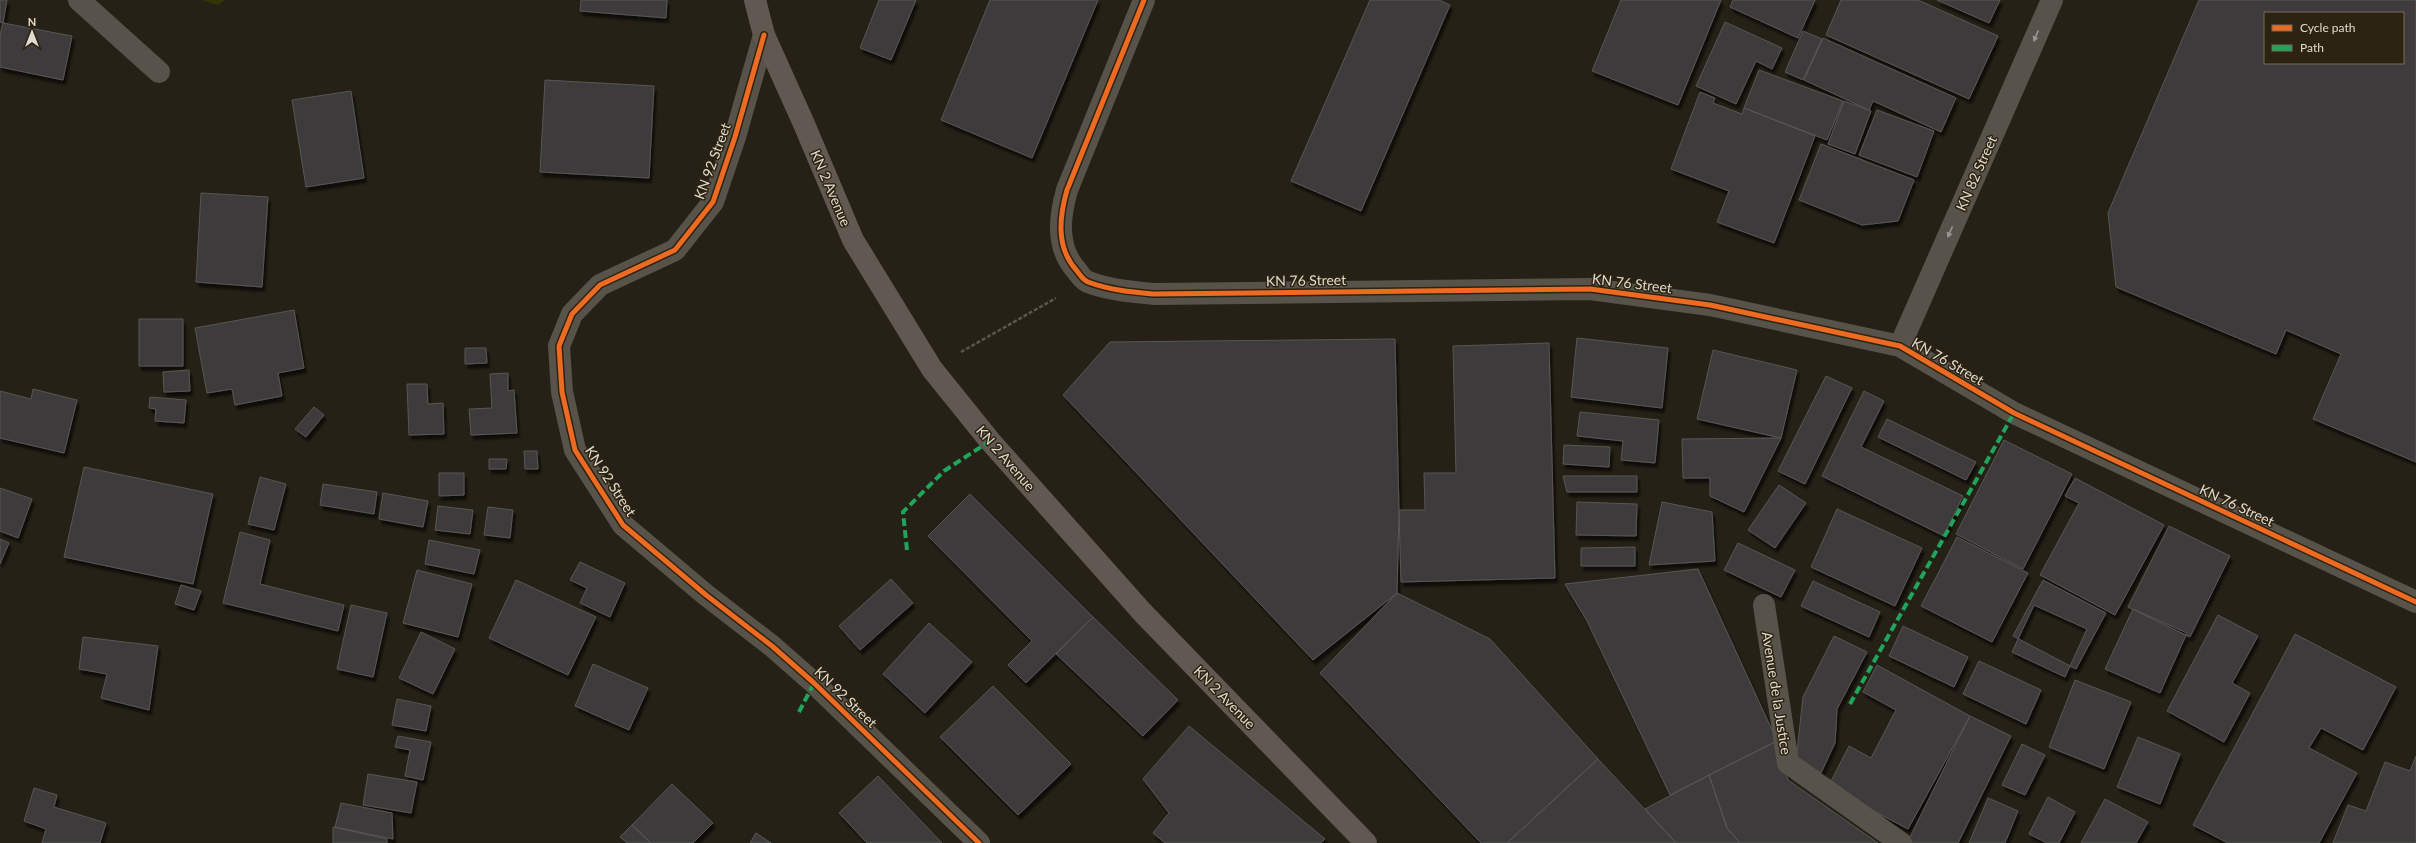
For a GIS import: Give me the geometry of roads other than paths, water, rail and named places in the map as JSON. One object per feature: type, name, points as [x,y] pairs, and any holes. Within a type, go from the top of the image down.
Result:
[{"type":"main road","name":"KN 2 Avenue","points":[[755,0],[764,35],[804,124],[853,240],[932,369],[990,441],[1143,613],[1366,843]]},
{"type":"street","points":[[79,0],[159,72]]},
{"type":"street","name":"KN 76 Street","points":[[1144,0],[1066,190],[1060,214],[1061,243],[1072,266],[1086,281],[1112,289],[1154,294],[1590,289],[1710,305],[1900,346],[2014,413],[2416,602]]},
{"type":"street","name":"KN 82 Street","points":[[1900,346],[2052,0]]},
{"type":"street","name":"KN 92 Street","points":[[764,35],[735,137],[713,202],[676,250],[600,285],[572,314],[559,346],[562,392],[575,450],[623,525],[706,595],[772,646],[979,843]]},
{"type":"street","name":"Avenue de la Justice","points":[[1764,605],[1788,763],[1901,843]]}]
